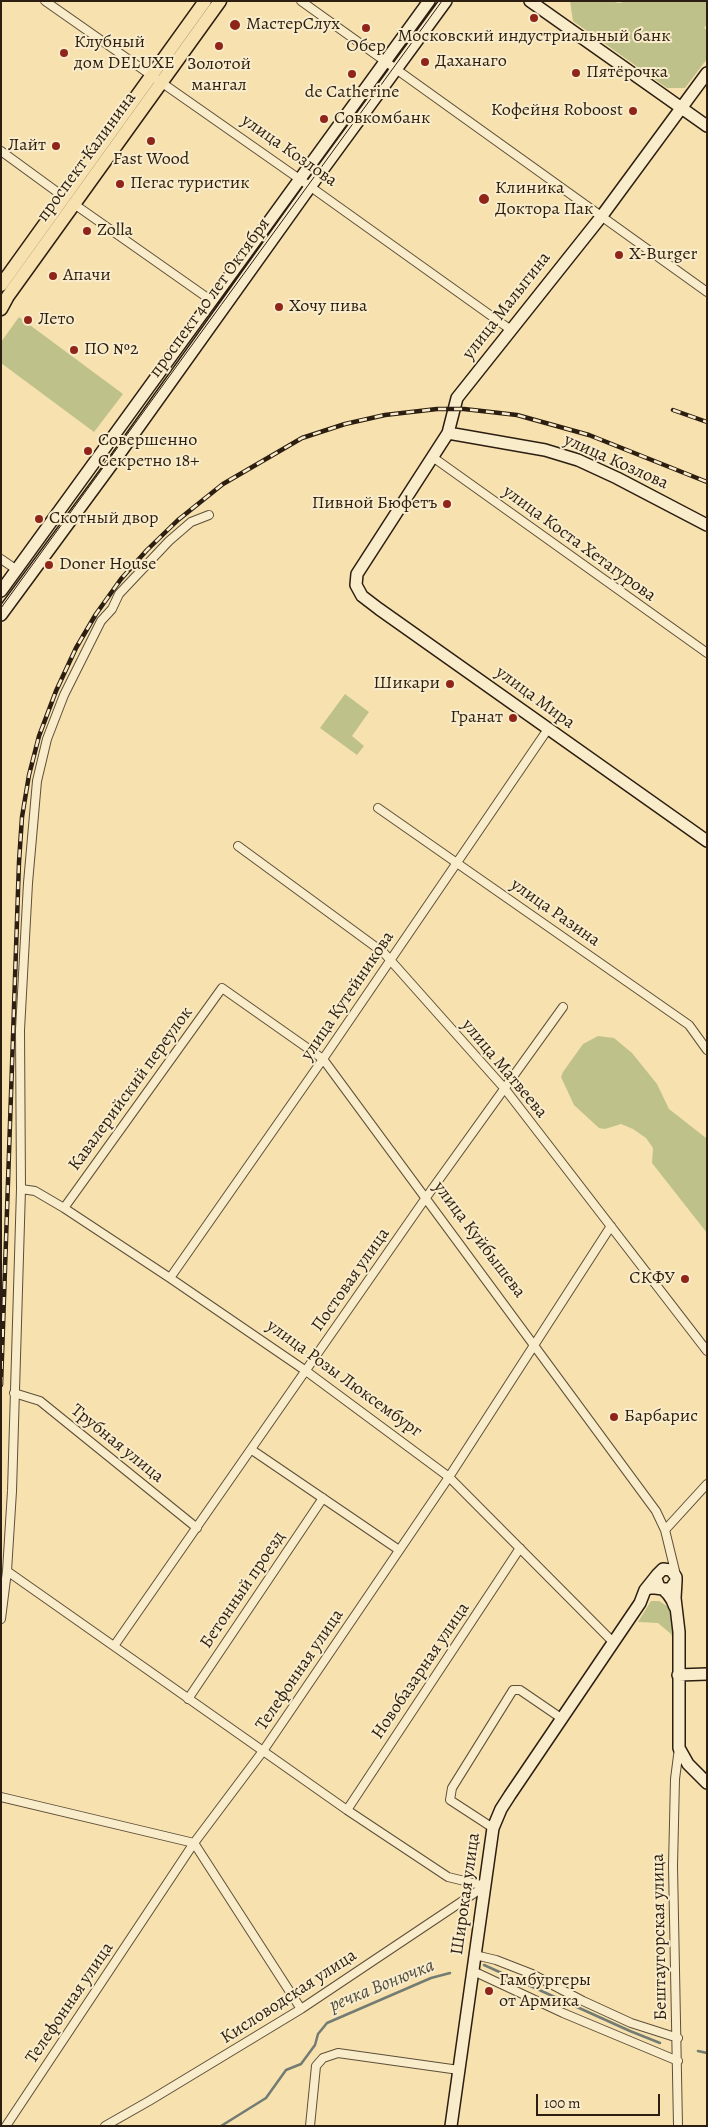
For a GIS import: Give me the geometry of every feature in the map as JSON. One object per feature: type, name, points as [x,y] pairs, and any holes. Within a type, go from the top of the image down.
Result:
[{"type":"main road","name":"проспект Калинина","points":[[156,80],[205,1]]},
{"type":"main road","name":"проспект Калинина","points":[[1,309],[69,201],[156,80],[220,1]]},
{"type":"main road","name":"проспект Калинина","points":[[1,285],[69,201]]},
{"type":"street","name":"улица Козлова","points":[[45,1],[511,330]]},
{"type":"street","points":[[302,1],[600,217],[707,292]]},
{"type":"street","name":"проспект 40 лет Октября","points":[[1,615],[115,460],[310,187],[392,66],[429,1]]},
{"type":"street","name":"проспект 40 лет Октября","points":[[1,591],[299,179],[446,1]]},
{"type":"street","points":[[530,1],[707,126]]},
{"type":"street","name":"улица Малыгина","points":[[357,574],[434,458],[448,433],[457,398],[600,217],[707,73]]},
{"type":"street","points":[[1,152],[212,301]]},
{"type":"street","name":"улица Козлова","points":[[448,433],[545,450],[578,460],[618,478],[707,525]]},
{"type":"street","name":"улица Коста Хетагурова","points":[[434,458],[707,654]]},
{"type":"street","points":[[1,1619],[7,1571],[21,1189],[20,1030],[33,814],[37,780],[47,739],[64,694],[82,655],[120,594],[169,540],[191,522],[209,515]]},
{"type":"street","points":[[1,559],[17,570]]},
{"type":"street","name":"улица Мира","points":[[357,574],[356,585],[362,596],[707,841]]},
{"type":"street","name":"улица Кутейникова","points":[[170,1278],[323,1059],[548,729]]},
{"type":"street","name":"улица Разина","points":[[378,808],[457,861],[689,1025],[707,1050]]},
{"type":"street","name":"улица Матвеева","points":[[238,846],[384,953],[505,1089],[707,1352]]},
{"type":"street","name":"улица Куйбышева","points":[[222,988],[323,1059],[646,1496],[665,1530],[676,1579],[676,1611],[679,1632],[678,1675]]},
{"type":"street","name":"Кавалерийский переулок","points":[[64,1208],[222,988]]},
{"type":"street","name":"Постовая улица","points":[[114,1646],[426,1199],[563,1007]]},
{"type":"street","name":"улица Розы Люксембург","points":[[21,1189],[35,1191],[64,1208],[170,1278],[306,1371],[450,1477],[613,1642]]},
{"type":"street","name":"Телефонная улица","points":[[6,2126],[194,1844],[263,1751],[450,1477],[611,1226]]},
{"type":"street","name":"Трубная улица","points":[[14,1393],[40,1401],[196,1528]]},
{"type":"street","points":[[252,1450],[399,1550]]},
{"type":"street","points":[[665,1530],[707,1484]]},
{"type":"street","name":"Бетонный проезд","points":[[188,1699],[323,1498]]},
{"type":"street","name":"улица Куйбышева","points":[[668,1547],[666,1558],[658,1573],[657,1583],[672,1600],[676,1611]]},
{"type":"street","name":"Новобазарная улица","points":[[347,1810],[520,1548]]},
{"type":"street","points":[[645,1590],[650,1588],[671,1588],[676,1579],[671,1570],[667,1569],[658,1573]]},
{"type":"street","points":[[7,1571],[347,1810],[448,1877],[485,1886]]},
{"type":"street","name":"Широкая улица","points":[[451,2126],[493,1828],[501,1809],[640,1603],[645,1590],[658,1573]]},
{"type":"street","points":[[707,1674],[678,1675],[679,1748],[688,1764],[707,1783]]},
{"type":"street","points":[[493,1828],[450,1800],[452,1788],[462,1771],[513,1690],[520,1690],[561,1718]]},
{"type":"street","name":"Бештаугорская улица","points":[[678,2126],[678,2038],[673,1866],[674,1779],[679,1748]]},
{"type":"street","points":[[1,1797],[194,1844],[302,2009]]},
{"type":"street","name":"Кисловодская улица","points":[[105,2126],[302,2009],[485,1886]]},
{"type":"street","points":[[475,1955],[496,1960],[532,1974],[583,2001],[631,2023],[678,2038]]},
{"type":"street","points":[[473,1971],[563,2013],[678,2061]]},
{"type":"street","points":[[310,2126],[316,2066],[323,2058],[338,2053],[459,2070]]},
{"type":"green space","points":[[570,1],[610,1],[619,3],[628,1],[707,1],[707,24],[704,28],[707,30],[707,59],[685,88],[667,88],[573,21]]},
{"type":"green space","points":[[19,317],[123,394],[94,432],[1,363],[1,342]]},
{"type":"green space","points":[[345,694],[369,712],[352,736],[364,746],[357,755],[320,728]]},
{"type":"green space","points":[[598,1036],[614,1038],[632,1053],[657,1084],[669,1109],[706,1138],[707,1233],[652,1163],[653,1148],[646,1138],[633,1129],[621,1124],[605,1129],[599,1128],[574,1105],[561,1077],[583,1044]]},
{"type":"green space","points":[[651,1601],[659,1601],[670,1608],[677,1638],[673,1639],[671,1634],[658,1623],[638,1622]]},
{"type":"waterway","name":"речка Вонючка","points":[[484,1965],[660,2043]]},
{"type":"waterway","name":"речка Вонючка","points":[[221,2126],[266,2098],[286,2070],[301,2064],[315,2045],[318,2034],[327,2023],[431,1978],[450,1973]]},
{"type":"waterway","name":"речка Вонючка","points":[[698,2051],[707,2053]]},
{"type":"tram line","points":[[1,608],[442,1]]},
{"type":"railway","points":[[1,1385],[22,817],[29,775],[39,736],[56,691],[76,648],[96,614],[121,579],[178,520],[223,484],[302,438],[345,424],[385,415],[437,409],[464,409],[517,415],[589,435],[707,482]]},
{"type":"railway","points":[[673,410],[707,422]]},
{"type":"place","name":"Московский индустриальный банк","points":[[534,18]]},
{"type":"place","name":"МастерСлух","points":[[235,25]]},
{"type":"place","name":"Обер","points":[[366,28]]},
{"type":"place","name":"Золотой мангал","points":[[219,46]]},
{"type":"place","name":"Клубный дом DELUXE","points":[[64,53]]},
{"type":"place","name":"Даханаго","points":[[425,62]]},
{"type":"place","name":"Пятёрочка","points":[[576,73]]},
{"type":"place","name":"de Catherine","points":[[352,74]]},
{"type":"place","name":"Кофейня Roboost","points":[[633,111]]},
{"type":"place","name":"Совкомбанк","points":[[324,119]]},
{"type":"place","name":"Fast Wood","points":[[151,141]]},
{"type":"place","name":"Лайт","points":[[56,146]]},
{"type":"place","name":"Пегас туристик","points":[[120,184]]},
{"type":"place","name":"Клиника Доктора Пак","points":[[484,199]]},
{"type":"place","name":"Zolla","points":[[87,231]]},
{"type":"place","name":"X-Burger","points":[[619,255]]},
{"type":"place","name":"Апачи","points":[[53,276]]},
{"type":"place","name":"Хочу пива","points":[[279,307]]},
{"type":"place","name":"Лето","points":[[28,320]]},
{"type":"place","name":"ПО №2","points":[[74,350]]},
{"type":"place","name":"Совершенно Секретно 18+","points":[[88,451]]},
{"type":"place","name":"Пивной Бюфетъ","points":[[447,504]]},
{"type":"place","name":"Скотный двор","points":[[39,519]]},
{"type":"place","name":"Doner House","points":[[49,565]]},
{"type":"place","name":"Шикари","points":[[450,684]]},
{"type":"place","name":"Гранат","points":[[513,718]]},
{"type":"place","name":"СКФУ","points":[[685,1279]]},
{"type":"place","name":"Барбарис","points":[[614,1417]]},
{"type":"place","name":"Гамбургеры от Армика","points":[[489,1991]]}]
